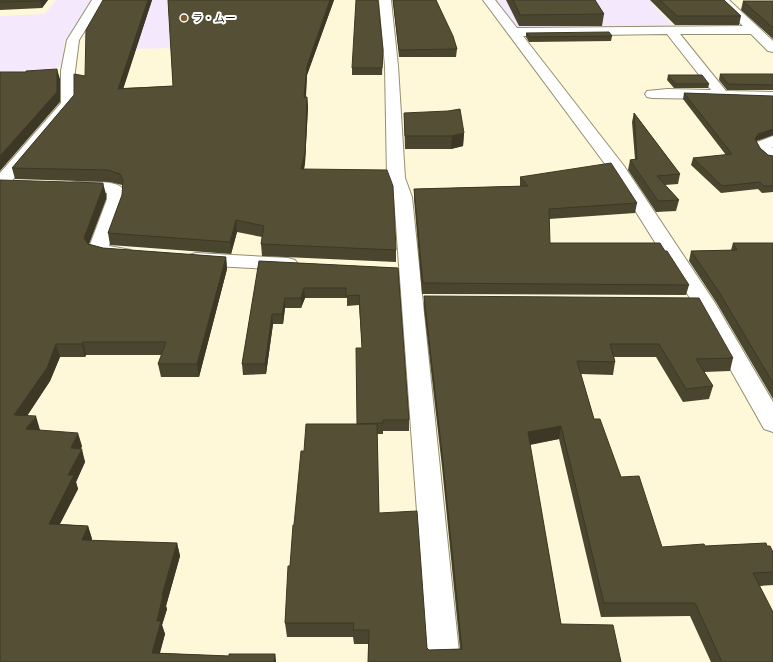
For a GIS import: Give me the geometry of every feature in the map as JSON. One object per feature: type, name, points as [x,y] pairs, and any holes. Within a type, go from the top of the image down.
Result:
[{"type":"street","points":[[0,184],[68,104],[61,72],[73,40],[98,0]]},
{"type":"street","points":[[385,0],[386,18],[391,48],[396,178],[403,197],[401,270],[419,301],[444,662]]},
{"type":"street","points":[[489,0],[618,170],[704,302],[773,423]]},
{"type":"street","points":[[724,2],[742,4]]},
{"type":"street","points":[[724,2],[773,48]]},
{"type":"street","points":[[514,32],[754,30]]},
{"type":"street","points":[[671,31],[722,95]]},
{"type":"street","points":[[652,94],[670,93],[773,96]]},
{"type":"street","points":[[773,141],[763,145],[764,149],[773,157]]},
{"type":"street","points":[[0,184],[24,186]]},
{"type":"street","points":[[55,186],[110,188],[115,190],[116,199],[98,250],[142,255]]},
{"type":"street","points":[[180,258],[307,265]]},
{"type":"street","points":[[680,302],[704,302]]},
{"type":"shaded area","points":[[56,0],[92,0],[64,43],[62,65],[53,69],[0,74],[0,16],[45,14]]},
{"type":"shaded area","name":"ラ・ムー","points":[[106,0],[275,0],[269,46],[130,49],[137,37],[83,38]]},
{"type":"shaded area","points":[[495,0],[666,0],[669,3],[652,4],[677,29],[517,29]]},
{"type":"building","points":[[0,0],[41,0],[0,2]]},
{"type":"building","points":[[103,0],[148,0],[118,89],[173,86],[168,0],[330,0],[307,66],[304,97],[307,97],[305,153],[301,169],[387,170],[393,186],[396,250],[261,244],[264,226],[236,220],[230,242],[108,233],[122,195],[123,180],[120,174],[108,170],[12,168],[74,95],[74,74],[85,76],[86,30]]},
{"type":"building","points":[[356,0],[378,0],[383,50],[382,68],[352,68]]},
{"type":"building","points":[[393,0],[436,0],[453,36],[457,49],[399,50]]},
{"type":"building","points":[[513,0],[595,0],[604,14],[520,15]]},
{"type":"building","points":[[660,0],[724,0],[741,16],[677,16]]},
{"type":"building","points":[[743,1],[773,1],[773,28]]},
{"type":"building","points":[[609,32],[612,36],[530,37],[526,33]]},
{"type":"building","points":[[57,69],[57,92],[0,156],[0,72],[26,72]]},
{"type":"building","points":[[720,74],[773,74],[773,85],[728,84]]},
{"type":"building","points":[[668,75],[702,75],[709,84],[675,84]]},
{"type":"building","points":[[684,93],[773,96],[773,129],[758,134],[755,139],[760,148],[768,155],[773,156],[773,186],[764,186],[760,182],[722,186],[693,158],[732,154]]},
{"type":"building","points":[[460,109],[464,133],[452,136],[405,136],[404,113]]},
{"type":"building","points":[[634,113],[680,174],[657,176],[679,200],[658,201],[630,160],[637,159]]},
{"type":"building","points":[[611,163],[637,203],[549,209],[550,243],[660,243],[665,251],[667,251],[689,285],[423,283],[414,189],[528,186],[520,177]]},
{"type":"building","points":[[0,180],[103,183],[103,187],[84,238],[88,244],[103,248],[226,257],[197,364],[158,364],[166,342],[83,342],[82,344],[56,344],[47,368],[14,415],[36,416],[26,429],[78,433],[71,448],[82,449],[68,475],[74,475],[49,524],[88,526],[82,540],[177,543],[162,595],[157,621],[161,621],[152,653],[229,656],[229,654],[275,654],[274,662],[0,662]]},
{"type":"building","points":[[733,243],[773,243],[773,383],[719,292],[691,251],[737,250]]},
{"type":"building","points":[[259,261],[398,268],[409,420],[383,420],[383,423],[357,424],[356,348],[362,348],[359,295],[346,296],[346,288],[304,288],[301,298],[285,298],[282,314],[272,314],[265,364],[242,364]]},
{"type":"building","points":[[424,296],[699,298],[733,358],[696,359],[713,386],[686,389],[659,344],[610,344],[615,362],[577,361],[594,419],[600,419],[621,477],[639,476],[662,547],[704,544],[705,546],[766,543],[767,546],[770,546],[773,552],[773,572],[753,573],[773,612],[773,662],[722,662],[695,603],[604,603],[561,426],[528,432],[561,624],[613,625],[621,662],[368,662],[369,630],[353,630],[354,623],[285,623],[288,566],[290,566],[301,451],[304,451],[306,424],[377,424],[379,513],[417,511],[427,648],[429,650],[462,649]]},
{"type":"place","name":"ラ・ムー","points":[[184,18]]}]
